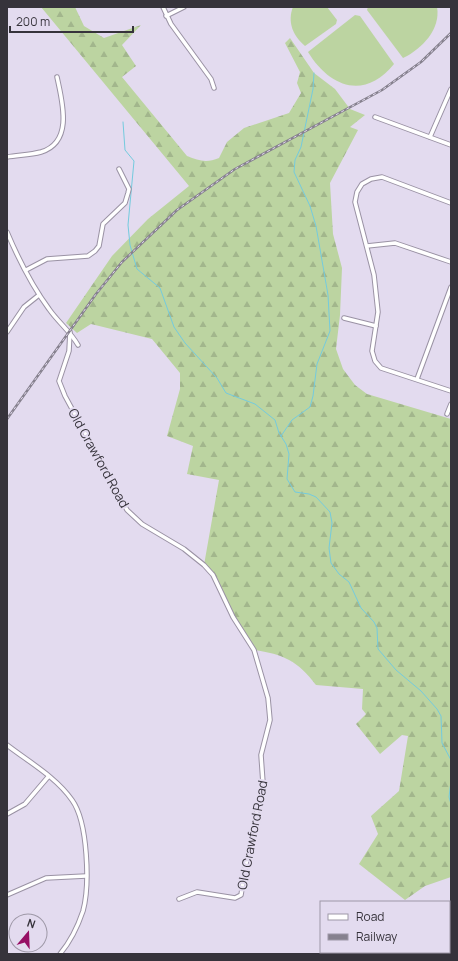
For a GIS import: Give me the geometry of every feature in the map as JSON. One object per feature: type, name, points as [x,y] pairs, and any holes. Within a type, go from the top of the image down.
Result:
[{"type":"street","points":[[163,7],[166,16],[212,79],[214,88]]},
{"type":"street","points":[[166,16],[184,7]]},
{"type":"street","points":[[7,157],[41,152],[51,147],[57,139],[62,130],[64,119],[57,78]]},
{"type":"street","points":[[430,137],[451,88]]},
{"type":"street","points":[[375,117],[451,145]]},
{"type":"street","points":[[26,270],[47,259],[88,256],[99,246],[102,228],[125,203],[128,193],[129,189],[119,169]]},
{"type":"street","points":[[451,203],[382,177],[370,179],[362,184],[357,192],[355,202],[367,246],[376,292],[378,312],[372,352],[375,361],[381,368],[451,391]]},
{"type":"street","points":[[7,232],[39,295],[49,310],[70,332],[78,345]]},
{"type":"street","points":[[367,246],[395,243],[451,262]]},
{"type":"street","points":[[417,380],[451,287]]},
{"type":"street","points":[[7,332],[24,307],[39,295]]},
{"type":"street","points":[[344,318],[376,326]]},
{"type":"street","name":"Old Crawford Road","points":[[70,332],[69,351],[59,380],[65,396],[127,510],[142,524],[195,557],[213,574],[233,617],[254,650],[268,698],[269,728],[261,754],[263,783],[247,858],[241,895],[235,898],[197,892],[179,899]]},
{"type":"street","points":[[447,414],[451,404]]},
{"type":"street","points":[[7,745],[48,776],[73,801],[84,829],[86,876],[85,899],[80,918],[73,935],[60,954]]},
{"type":"street","points":[[7,814],[25,804],[48,776]]},
{"type":"street","points":[[7,895],[46,878],[86,876]]},
{"type":"green space","points":[[41,7],[75,7],[84,26],[104,38],[141,25],[122,45],[136,66],[122,77],[187,156],[195,159],[203,161],[215,160],[219,158],[227,142],[244,128],[289,113],[301,93],[297,83],[300,72],[285,43],[290,38],[314,73],[335,89],[350,109],[365,115],[350,127],[358,130],[330,183],[333,234],[342,268],[340,315],[336,349],[343,369],[355,385],[367,394],[451,419],[451,877],[425,886],[405,900],[359,864],[378,834],[371,816],[399,791],[408,736],[402,735],[380,754],[356,724],[366,714],[362,709],[363,689],[316,685],[303,670],[289,660],[273,654],[254,650],[233,617],[213,575],[204,565],[219,480],[187,474],[193,446],[167,436],[180,389],[180,373],[152,339],[91,324],[77,333],[66,323],[112,256],[148,219],[189,186]]},
{"type":"green space","points":[[293,7],[327,7],[337,20],[336,24],[305,46],[297,38],[292,28],[291,13]]},
{"type":"green space","points":[[368,7],[437,7],[436,23],[429,37],[423,44],[403,58],[367,10]]},
{"type":"green space","points":[[355,15],[360,16],[394,64],[383,75],[360,86],[348,85],[337,81],[317,64],[308,52]]},
{"type":"waterway","points":[[281,436],[292,420],[310,407],[317,364],[330,331],[328,295],[316,226],[310,206],[294,172],[295,160],[301,147],[313,89],[314,73]]},
{"type":"waterway","points":[[123,122],[125,150],[134,161],[128,225],[130,245],[137,269],[160,288],[174,327],[185,343],[217,378],[226,393],[255,404],[275,420],[279,433],[286,444],[289,454],[287,479],[295,492],[309,494],[316,497],[330,512],[332,523],[329,548],[331,563],[339,574],[349,582],[361,608],[374,622],[377,628],[378,649],[396,670],[421,691],[437,709],[441,716],[442,743],[451,760]]},
{"type":"waterway","points":[[451,781],[449,797],[451,804]]},
{"type":"railway","points":[[7,419],[96,294],[122,262],[177,210],[235,169],[382,90],[421,62],[451,33]]}]
